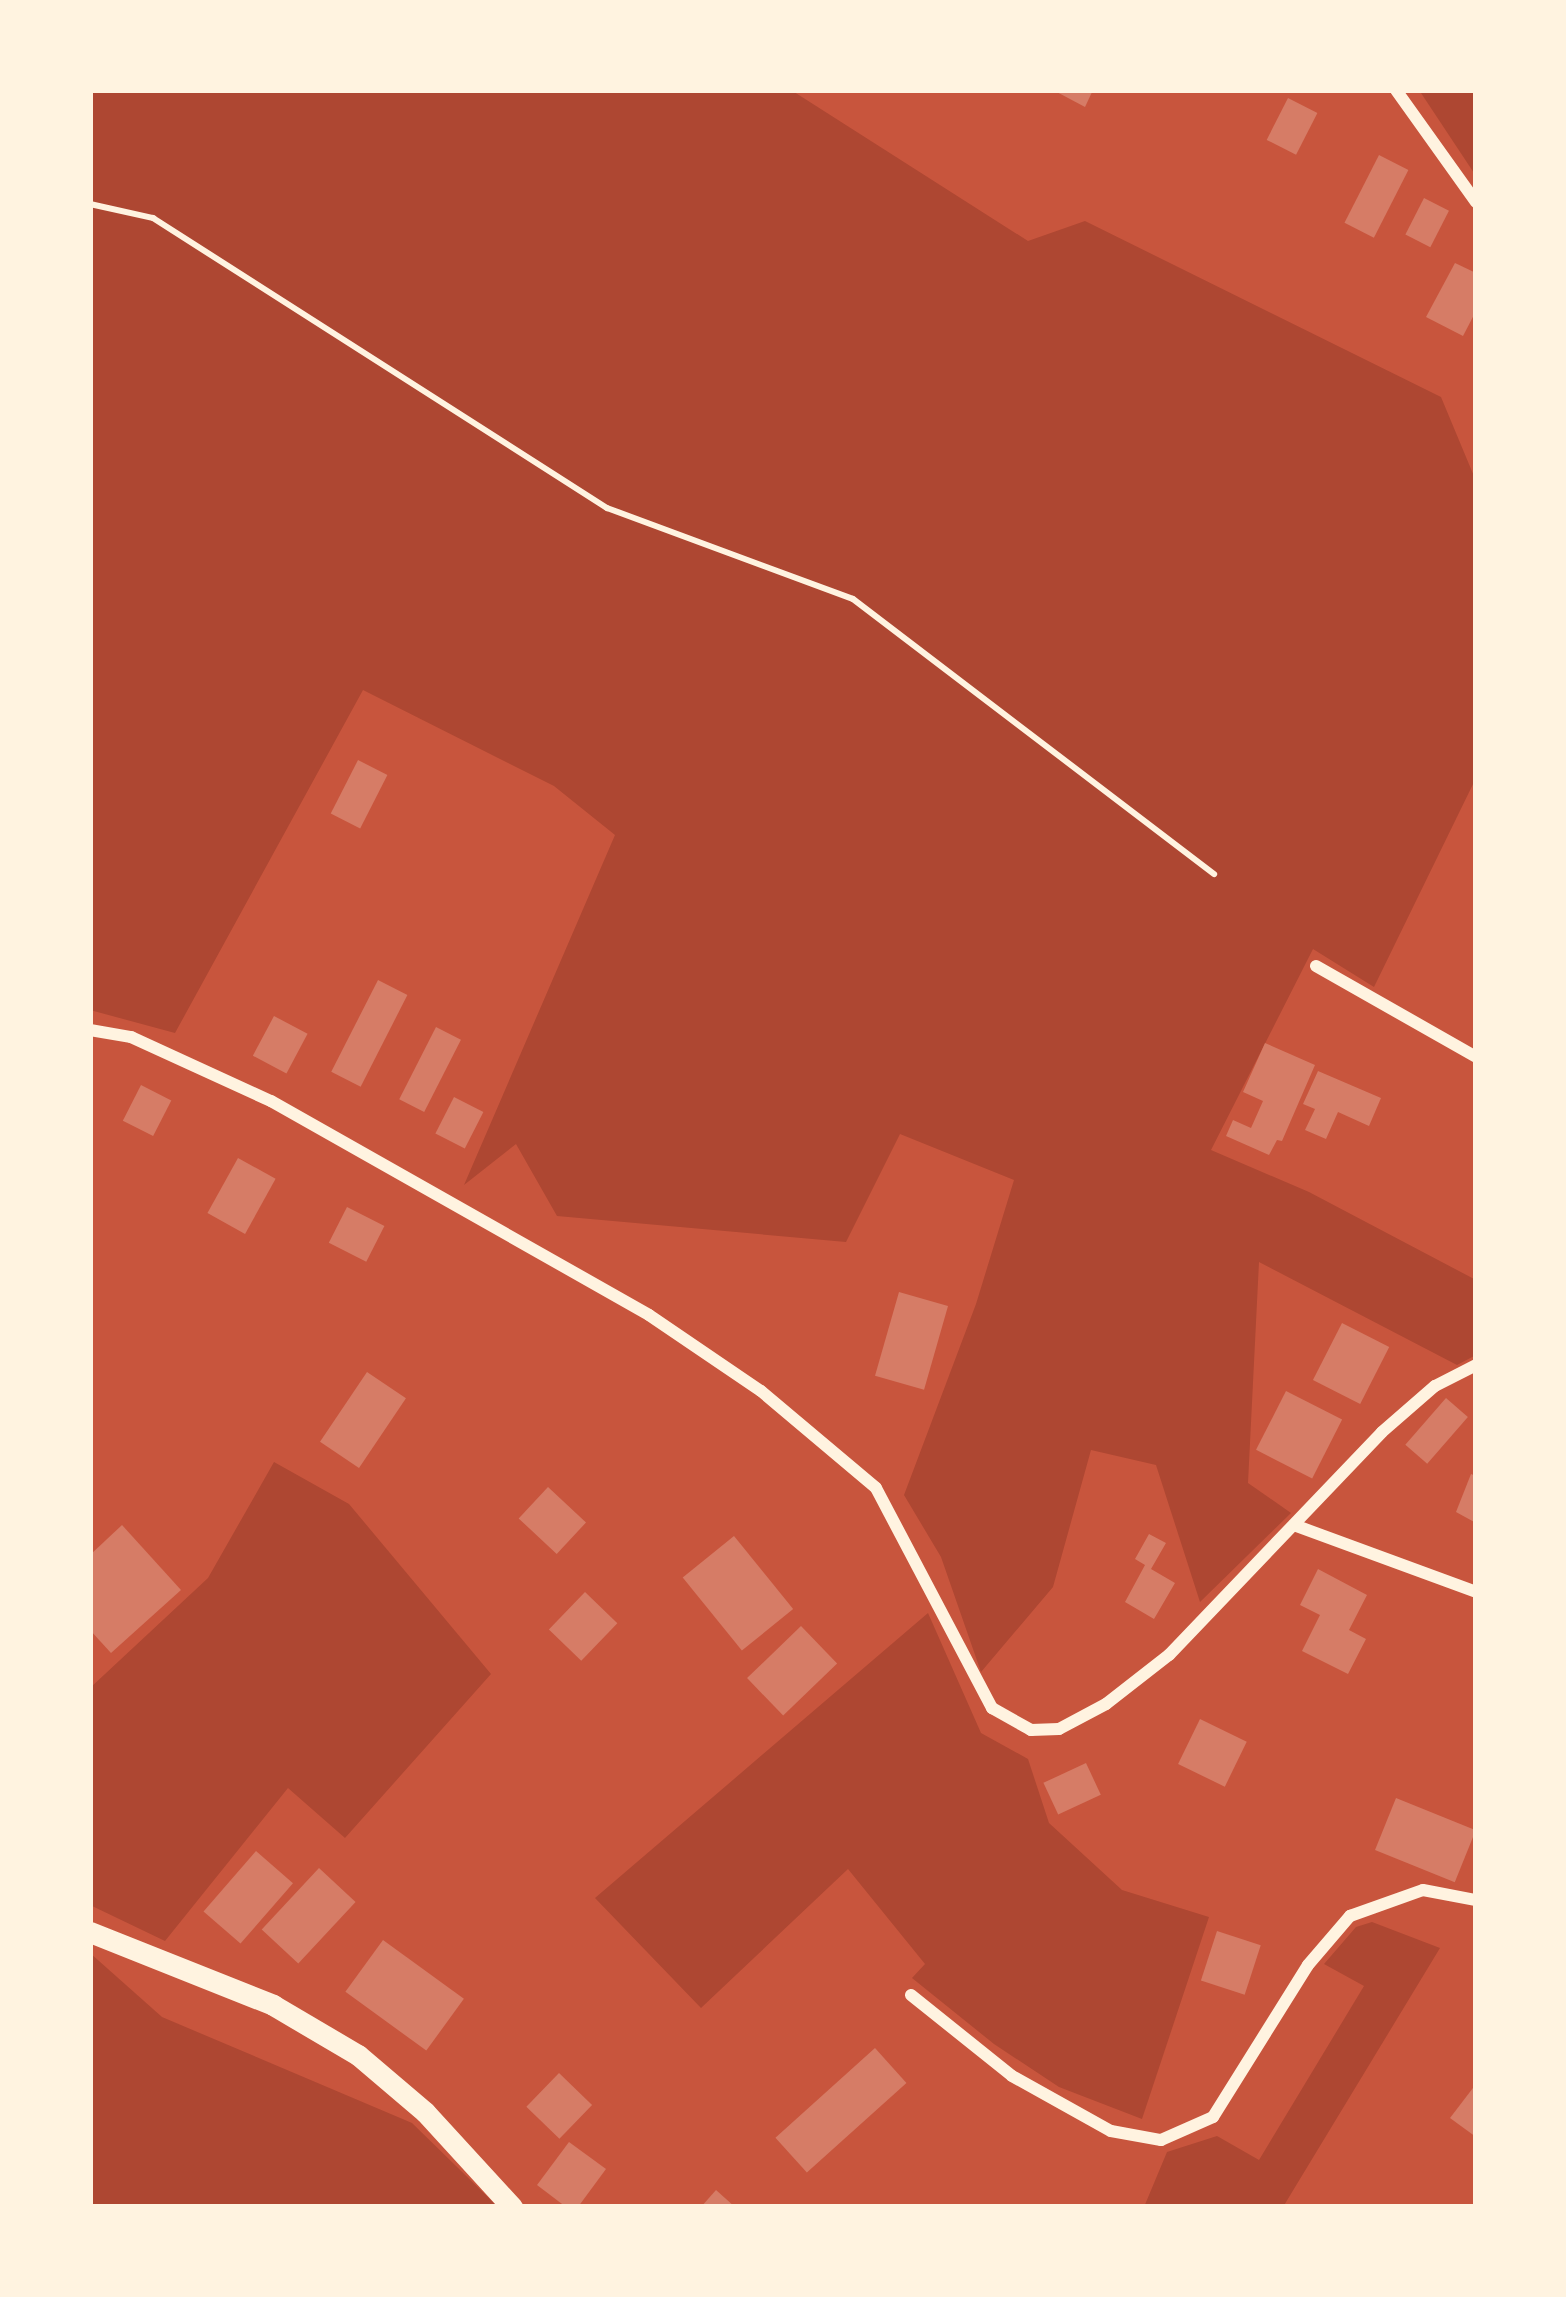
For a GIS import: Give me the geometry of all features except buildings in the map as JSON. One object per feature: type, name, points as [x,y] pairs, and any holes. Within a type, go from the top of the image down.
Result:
[{"type":"street","points":[[1396,90],[1476,202]]},
{"type":"street","points":[[1316,966],[1476,1057]]},
{"type":"street","points":[[90,1030],[131,1037],[271,1101],[649,1315],[761,1391],[876,1488],[983,1694],[1010,1723],[1031,1730],[1059,1729],[1106,1704],[1168,1655],[1382,1432],[1435,1386],[1476,1365]]},
{"type":"street","points":[[1294,1525],[1476,1592]]},
{"type":"street","points":[[911,1995],[1012,2076],[1111,2131],[1162,2140],[1214,2117],[1308,1965],[1350,1916],[1423,1890],[1476,1900]]},
{"type":"street","points":[[90,1932],[272,2006],[358,2055],[418,2105],[512,2207]]},
{"type":"path","points":[[90,204],[153,218],[608,508],[853,599],[1214,874]]},
{"type":"shaded area","points":[[90,90],[791,90],[1028,241],[1085,221],[1441,397],[1476,481],[1476,778],[1374,987],[1313,949],[1211,1150],[1309,1192],[1476,1280],[1476,1355],[1457,1365],[1259,1262],[1248,1483],[1291,1513],[1200,1602],[1156,1465],[1091,1450],[1053,1587],[981,1672],[941,1557],[904,1495],[976,1304],[1014,1180],[900,1134],[846,1242],[557,1216],[516,1144],[464,1185],[615,835],[554,786],[363,690],[175,1033],[90,1010]]},
{"type":"shaded area","points":[[1419,90],[1476,90],[1476,176]]},
{"type":"shaded area","points":[[274,1462],[349,1504],[491,1674],[345,1838],[288,1788],[165,1941],[90,1905],[90,1688],[208,1578]]},
{"type":"shaded area","points":[[928,1613],[981,1733],[1028,1759],[1049,1823],[1122,1890],[1209,1917],[1142,2119],[1059,2087],[994,2044],[912,1978],[925,1964],[848,1869],[701,2008],[595,1898]]},
{"type":"shaded area","points":[[1372,1922],[1440,1948],[1283,2207],[1144,2207],[1167,2152],[1217,2136],[1259,2160],[1364,1986],[1324,1964],[1356,1927]]},
{"type":"shaded area","points":[[90,1953],[162,2017],[412,2123],[498,2207],[90,2207]]}]
